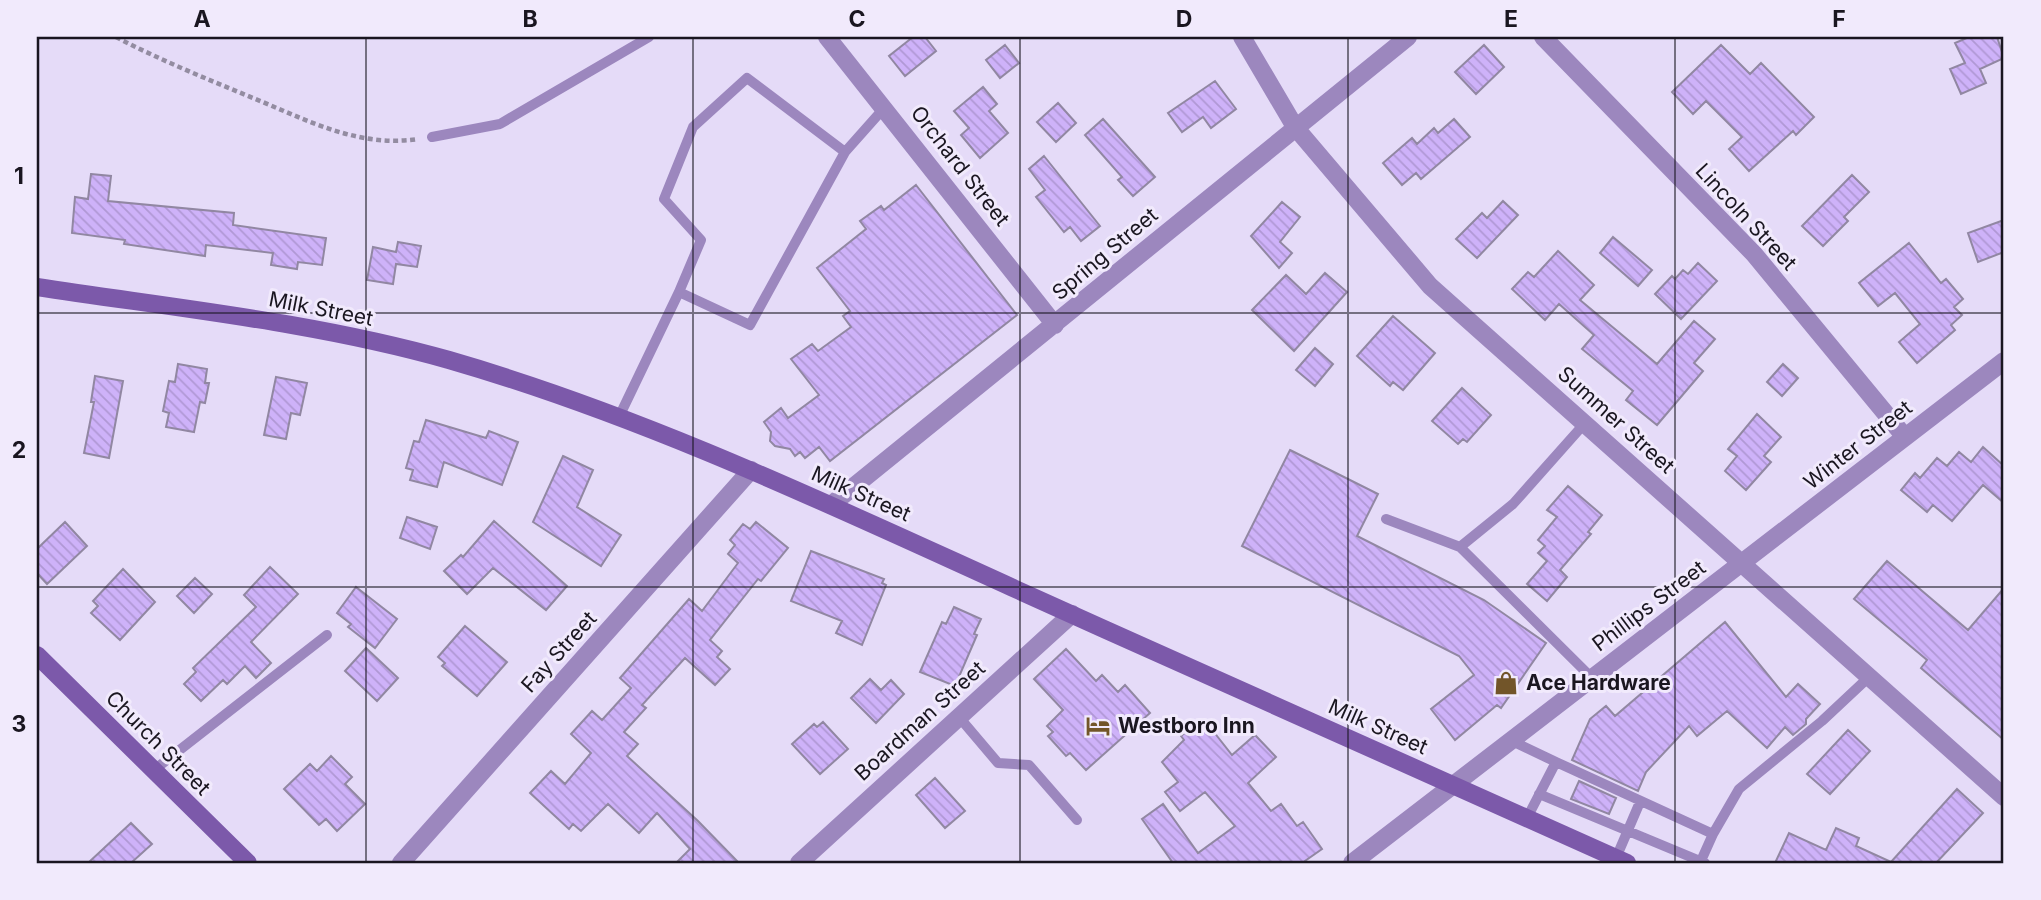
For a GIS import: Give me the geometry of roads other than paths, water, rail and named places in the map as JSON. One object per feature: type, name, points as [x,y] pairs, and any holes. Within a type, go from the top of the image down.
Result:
[{"type":"main road","name":"Milk Street","points":[[37,287],[281,324],[390,346],[498,375],[751,470],[1622,861]]},
{"type":"main road","name":"Church Street","points":[[37,655],[248,863]]},
{"type":"street","name":"Orchard Street","points":[[827,37],[1055,325]]},
{"type":"street","name":"Summer Street","points":[[1242,37],[1295,127],[1430,286],[2004,797]]},
{"type":"street","name":"Spring Street","points":[[831,505],[1408,37]]},
{"type":"street","name":"Lincoln Street","points":[[1543,37],[1754,254],[1905,437]]},
{"type":"street","name":"Winter Street","points":[[1741,565],[2004,361]]},
{"type":"street","name":"Fay Street","points":[[401,863],[751,470]]},
{"type":"street","name":"Phillips Street","points":[[1352,863],[1741,565]]},
{"type":"street","name":"Boardman Street","points":[[799,863],[1072,614]]},
{"type":"lane","points":[[432,137],[500,124],[649,37]]},
{"type":"lane","points":[[618,419],[701,240],[664,199],[693,127],[747,78],[845,152]]},
{"type":"lane","points":[[679,292],[750,326],[845,152],[885,107]]},
{"type":"lane","points":[[1460,547],[1513,504],[1585,423]]},
{"type":"lane","points":[[1386,519],[1460,547],[1592,678]]},
{"type":"lane","points":[[154,770],[327,635]]},
{"type":"lane","points":[[1539,794],[1702,863],[1713,834],[1739,789],[1822,721],[1869,677]]},
{"type":"lane","points":[[959,717],[998,763],[1029,765],[1077,820]]},
{"type":"lane","points":[[1510,740],[1713,834]]},
{"type":"lane","points":[[1527,818],[1556,762]]},
{"type":"lane","points":[[1622,861],[1628,831],[1640,802]]},
{"type":"place","name":"Ace Hardware","points":[[1506,683]]},
{"type":"place","name":"Westboro Inn","points":[[1098,726]]}]
